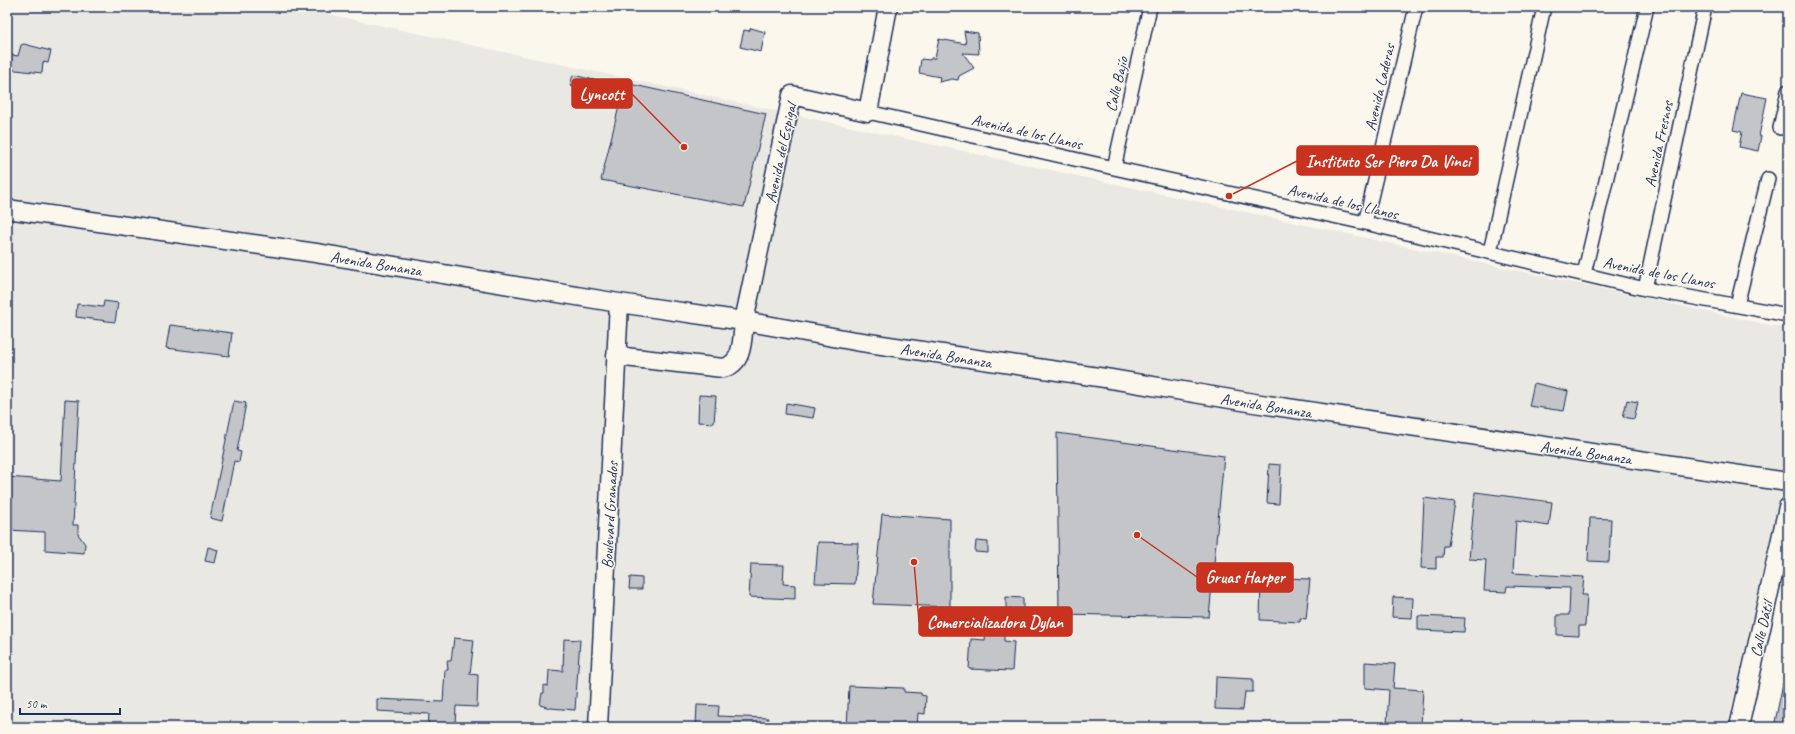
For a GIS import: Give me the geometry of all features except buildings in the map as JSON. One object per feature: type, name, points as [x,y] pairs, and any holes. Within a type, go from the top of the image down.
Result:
[{"type":"street","points":[[868,112],[888,7]]},
{"type":"street","name":"Calle Bajío","points":[[1114,168],[1150,7]]},
{"type":"street","name":"Avenida Laderas","points":[[1365,222],[1416,7]]},
{"type":"street","points":[[1490,252],[1544,7]]},
{"type":"street","points":[[1584,274],[1647,7]]},
{"type":"street","name":"Avenida Fresnos","points":[[1645,289],[1705,7]]},
{"type":"street","points":[[1780,128],[1788,91]]},
{"type":"street","name":"Avenida del Espigal","points":[[744,321],[792,96],[868,112]]},
{"type":"street","name":"Avenida de los Llanos","points":[[868,112],[1114,168],[1365,222],[1645,289],[1788,315]]},
{"type":"street","points":[[1737,305],[1768,179]]},
{"type":"street","name":"Avenida Bonanza","points":[[7,209],[316,253],[618,303],[744,321],[855,341],[1105,378],[1276,406],[1788,482]]},
{"type":"street","name":"Boulevard Granados","points":[[598,727],[618,303]]},
{"type":"street","points":[[616,356],[723,368],[730,366],[737,360],[740,353],[744,321]]},
{"type":"street","name":"Calle Dátil","points":[[1739,727],[1788,507]]},
{"type":"shaded area","points":[[7,7],[295,7],[1788,329],[1788,462],[1727,727],[7,727]]},
{"type":"place","name":"Lyncott","points":[[684,147]]},
{"type":"place","name":"Instituto Ser Piero Da Vinci","points":[[1229,196]]},
{"type":"place","name":"Gruas Harper","points":[[1137,535]]},
{"type":"place","name":"Comercializadora Dylan","points":[[914,562]]}]
